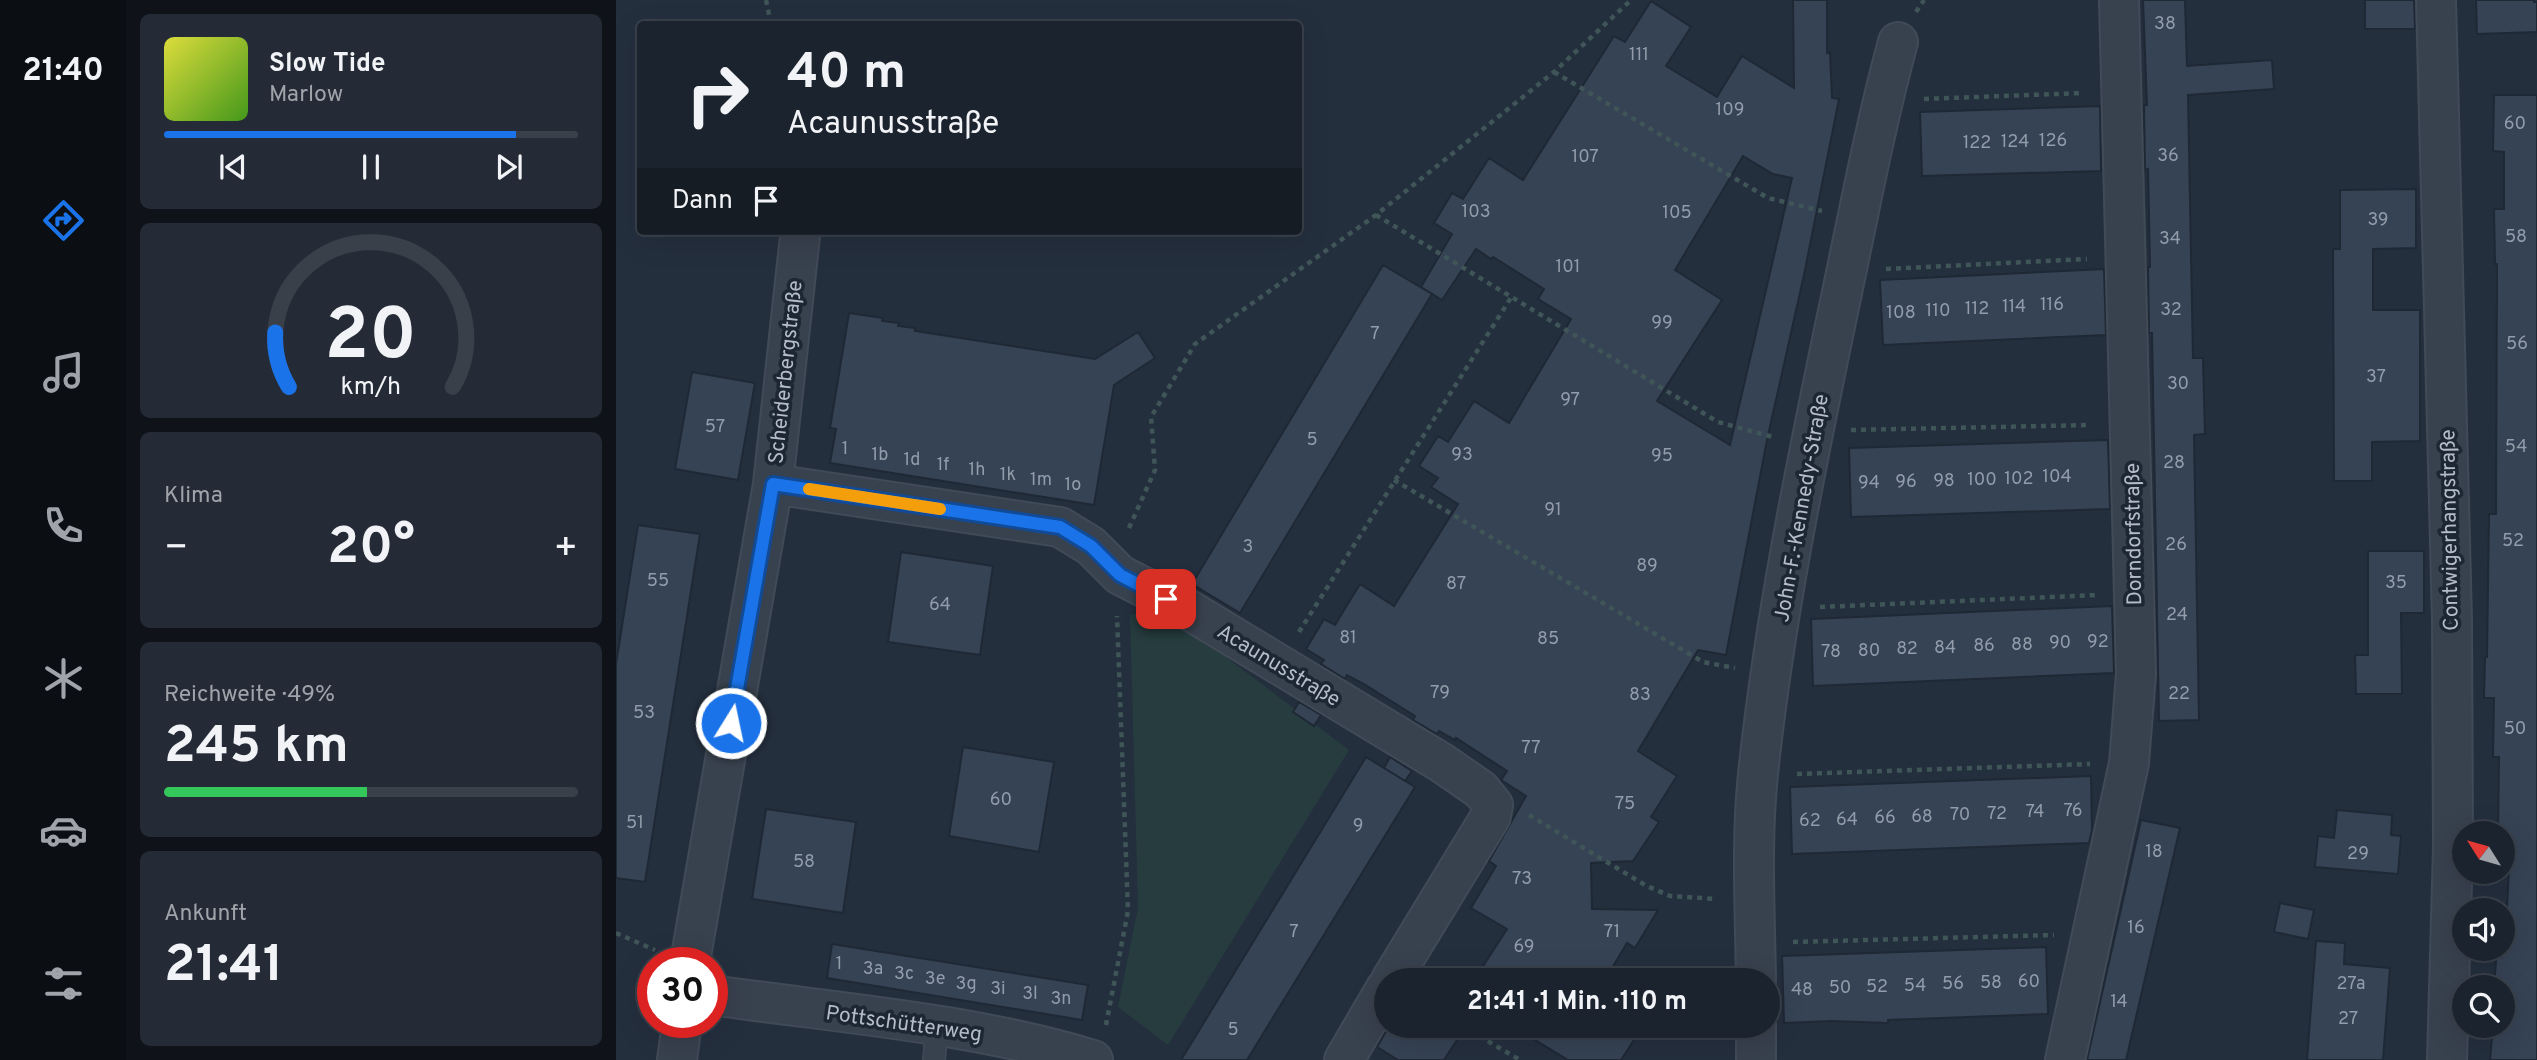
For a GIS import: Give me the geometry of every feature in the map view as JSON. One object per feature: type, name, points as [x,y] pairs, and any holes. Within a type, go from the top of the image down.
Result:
[{"type":"street","name":"Dorndorfstraße","points":[[2065,1060],[2129,763],[2136,674],[2119,0]]},
{"type":"street","name":"Contwigerhangstraße","points":[[2436,0],[2452,620],[2453,848],[2448,1060]]},
{"type":"street","name":"John-F.-Kennedy-Straße","points":[[1755,962],[1758,775],[1771,675],[1811,439],[1882,101],[1898,42]]},
{"type":"street","name":"Scheiderbergstraße","points":[[693,947],[773,484],[800,236]]},
{"type":"street","name":"Acaunusstraße","points":[[773,484],[1060,527],[1091,546],[1115,572],[1189,610],[1442,763],[1481,790],[1493,805]]},
{"type":"street","points":[[1398,968],[1491,816],[1493,805]]},
{"type":"street","name":"Pottschütterweg","points":[[728,998],[936,1043],[1099,1046]]},
{"type":"street","points":[[1344,1060],[1374,1009]]},
{"type":"street","points":[[677,1060],[680,1038]]},
{"type":"street","points":[[1756,1038],[1756,1060]]},
{"type":"path","points":[[766,0],[770,21]]},
{"type":"path","points":[[1099,1046],[1128,911],[1115,572],[1156,470],[1151,417],[1195,344],[1376,215],[1554,72],[1631,0]]},
{"type":"path","points":[[1554,72],[1768,198],[1858,220]]},
{"type":"path","points":[[1882,101],[2123,92]]},
{"type":"path","points":[[1376,215],[1718,422],[1811,439],[2130,424]]},
{"type":"path","points":[[1847,271],[2126,257]]},
{"type":"path","points":[[1278,665],[1511,296]]},
{"type":"path","points":[[1394,480],[1703,662],[1771,675]]},
{"type":"path","points":[[1782,609],[2134,593]]},
{"type":"path","points":[[1758,775],[2129,763]]},
{"type":"path","points":[[1493,805],[1513,805],[1645,885],[1670,896],[1755,900]]},
{"type":"path","points":[[1755,962],[2093,934]]},
{"type":"path","points":[[1482,1038],[1520,1060]]},
{"type":"green space","points":[[1161,608],[1349,750],[1168,1045],[1118,1007],[1138,908],[1130,615]]},
{"type":"building","points":[[1793,0],[1827,0],[1827,53],[1830,52],[1832,98],[1839,99],[1804,275],[1767,440],[1726,655],[1698,650],[1638,751],[1677,776],[1651,817],[1659,822],[1633,861],[1591,863],[1592,909],[1658,910],[1635,948],[1627,943],[1612,968],[1482,968],[1507,929],[1471,908],[1496,866],[1489,861],[1526,796],[1501,780],[1507,771],[1456,738],[1455,740],[1439,731],[1437,734],[1413,720],[1415,716],[1364,684],[1347,675],[1345,679],[1321,664],[1324,660],[1306,649],[1324,619],[1335,625],[1360,584],[1394,606],[1458,504],[1431,487],[1438,478],[1419,466],[1438,436],[1448,442],[1474,401],[1509,423],[1571,319],[1538,299],[1544,289],[1476,249],[1442,300],[1421,287],[1452,234],[1434,223],[1452,193],[1463,199],[1489,158],[1523,180],[1614,36],[1625,42],[1651,1],[1691,27],[1666,66],[1717,97],[1742,56],[1794,88]],"holes":[[[1743,156],[1773,174],[1792,178],[1730,445],[1657,401],[1722,300],[1675,270]]]},
{"type":"building","points":[[2143,0],[2185,0],[2187,66],[2272,60],[2274,89],[2188,95],[2193,358],[2203,358],[2205,434],[2194,435],[2199,720],[2159,721]]},
{"type":"building","points":[[2365,0],[2414,0],[2415,29],[2365,29]]},
{"type":"building","points":[[2476,0],[2534,0],[2537,2],[2537,32],[2477,34]]},
{"type":"building","points":[[2494,95],[2537,95],[2537,1060],[2490,1060],[2492,1038],[2515,1038],[2515,975],[2495,975],[2496,961],[2515,961],[2515,898],[2508,898],[2508,884],[2515,884],[2515,821],[2498,821],[2499,757],[2493,757],[2494,698],[2484,698],[2489,514],[2496,514],[2497,264],[2494,209],[2504,209],[2504,152],[2493,151]]},
{"type":"building","points":[[2100,106],[2101,171],[1922,176],[1920,112]]},
{"type":"building","points":[[2416,189],[2416,248],[2373,249],[2373,310],[2420,310],[2420,441],[2372,442],[2372,481],[2334,481],[2333,249],[2340,249],[2340,190]]},
{"type":"building","points":[[1383,265],[1432,294],[1240,613],[1192,584]]},
{"type":"building","points":[[2104,269],[2106,335],[1883,345],[1880,280]]},
{"type":"building","points":[[849,313],[883,318],[882,321],[899,323],[898,326],[915,328],[915,331],[1095,359],[1138,332],[1155,358],[1114,385],[1094,505],[830,463],[836,429],[830,428]]},
{"type":"building","points":[[692,372],[755,383],[738,480],[675,469]]},
{"type":"building","points":[[2108,440],[2110,509],[1851,517],[1849,448]]},
{"type":"building","points":[[638,525],[700,534],[645,882],[616,878],[616,664]]},
{"type":"building","points":[[2368,551],[2424,551],[2424,613],[2401,613],[2402,694],[2356,694],[2355,655],[2368,655]]},
{"type":"building","points":[[901,552],[993,566],[980,655],[888,642]]},
{"type":"building","points":[[2112,606],[2114,673],[1813,686],[1811,619]]},
{"type":"building","points":[[1299,702],[1321,715],[1314,726],[1293,712]]},
{"type":"building","points":[[963,747],[1054,762],[1039,852],[949,836]]},
{"type":"building","points":[[1366,757],[1415,787],[1247,1060],[1181,1060]]},
{"type":"building","points":[[1390,757],[1412,771],[1405,781],[1384,768]]},
{"type":"building","points":[[2091,776],[2092,830],[2089,843],[1792,854],[1790,787]]},
{"type":"building","points":[[766,809],[856,822],[843,913],[752,899]]},
{"type":"building","points":[[2337,810],[2392,815],[2391,835],[2401,836],[2398,874],[2315,867],[2318,836],[2334,838]]},
{"type":"building","points":[[2141,820],[2180,828],[2126,1060],[2087,1060]]},
{"type":"building","points":[[2280,903],[2314,910],[2308,939],[2274,932]]},
{"type":"building","points":[[2316,941],[2345,943],[2344,964],[2390,968],[2383,1060],[2307,1060]]},
{"type":"building","points":[[832,944],[1088,985],[1082,1020],[827,978]]},
{"type":"building","points":[[2046,947],[2048,1014],[1888,1020],[1888,1023],[1784,1023],[1782,956]]},
{"type":"building","points":[[1382,1038],[1458,1038],[1444,1060],[1398,1060],[1377,1047]]},
{"type":"building","points":[[1532,1038],[1635,1038],[1621,1060],[1568,1060]]},
{"type":"slow traffic","points":[[809,489],[940,509]]},
{"type":"route","points":[[731,723],[773,484],[1060,527],[1091,546],[1110,568],[1120,575],[1166,599]]}]
